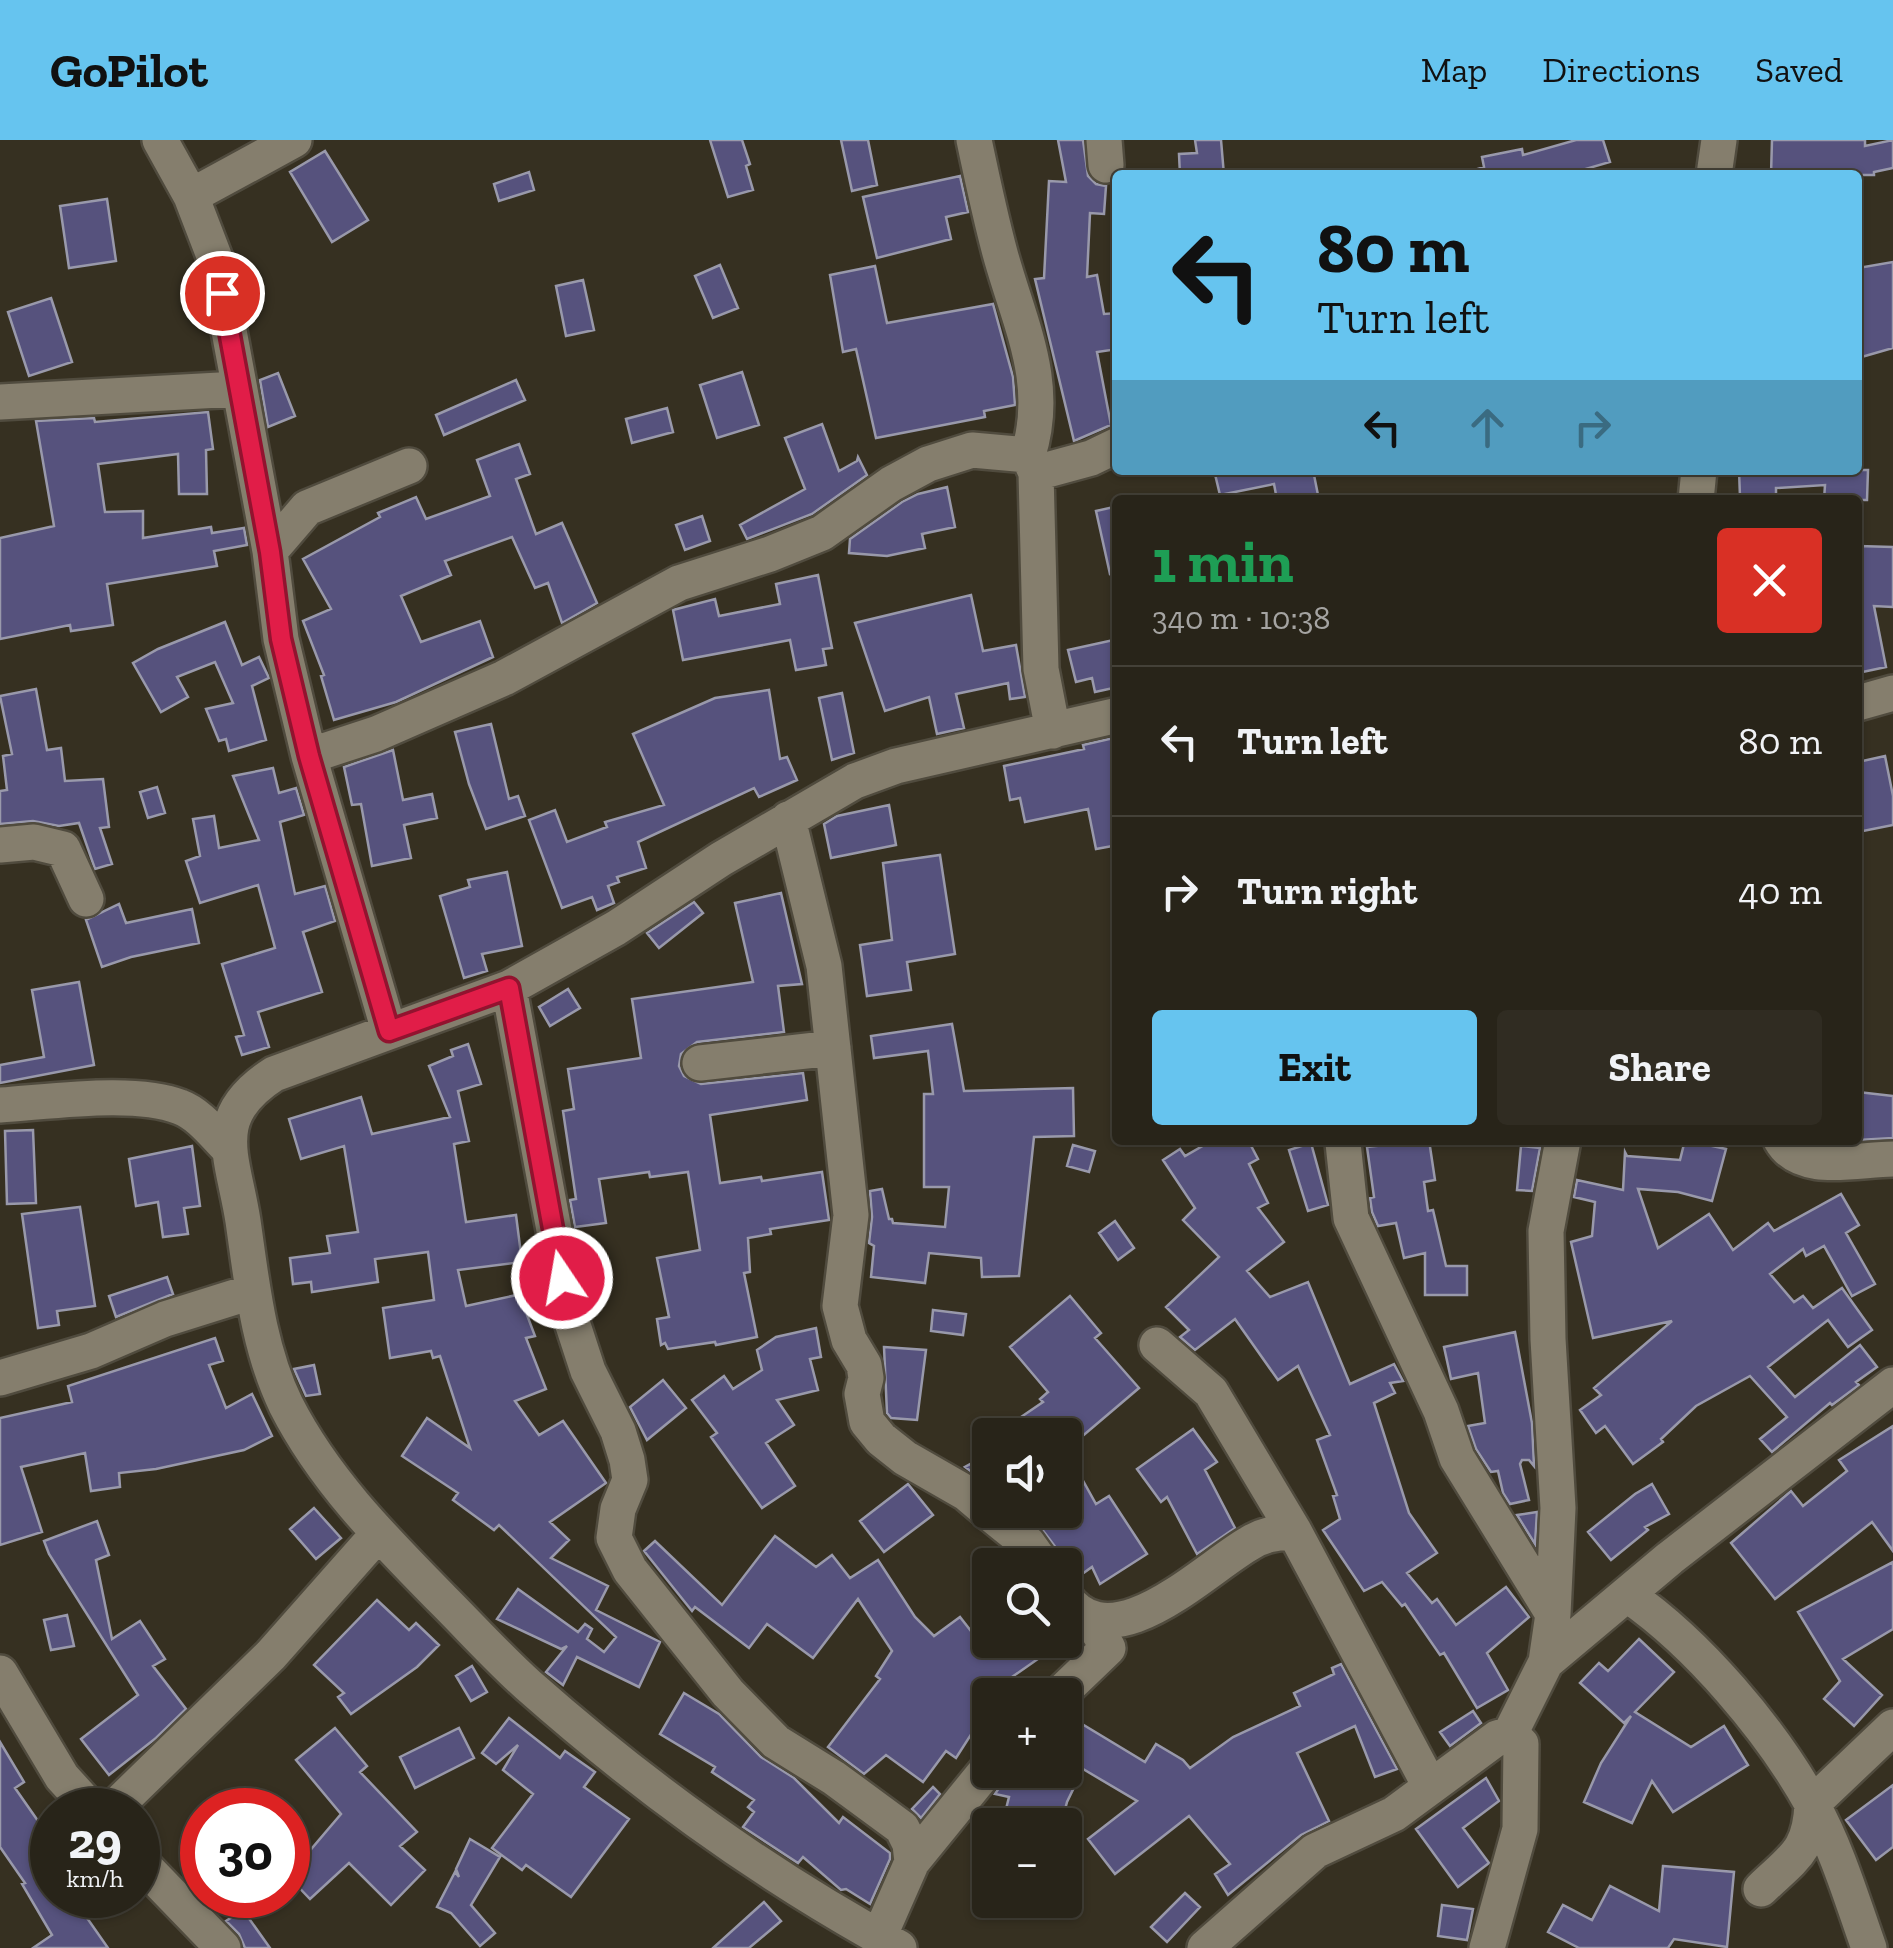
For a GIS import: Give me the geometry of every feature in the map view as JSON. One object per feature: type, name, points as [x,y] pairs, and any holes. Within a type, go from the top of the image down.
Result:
[{"type":"street","points":[[160,140],[191,196],[216,262],[270,552],[281,639],[309,756],[389,1031]]},
{"type":"street","points":[[191,196],[294,140]]},
{"type":"street","points":[[974,140],[1000,254],[1035,366],[1032,464],[1041,669],[1053,731]]},
{"type":"street","points":[[1715,170],[1719,140]]},
{"type":"street","points":[[0,402],[238,389]]},
{"type":"street","points":[[309,756],[376,734],[504,678],[679,583],[822,534],[891,484],[928,464],[972,450],[1032,464],[1091,458],[1112,448]]},
{"type":"street","points":[[270,552],[307,508],[409,466]]},
{"type":"street","points":[[1862,702],[1893,693]]},
{"type":"street","points":[[0,1105],[114,1099],[182,1108],[251,1089],[274,1074],[509,988],[616,928],[855,781],[896,766],[1112,716]]},
{"type":"street","points":[[788,820],[824,966],[851,1215],[840,1306],[849,1340],[864,1365],[862,1394],[867,1422],[905,1458],[966,1493],[1031,1548]]},
{"type":"street","points":[[0,845],[34,842],[63,848],[86,899]]},
{"type":"street","points":[[251,1089],[235,1112],[228,1148],[251,1292],[286,1404],[322,1465],[378,1534],[528,1684],[688,1815],[889,1943],[912,1862],[910,1844],[902,1828],[776,1742],[728,1693],[630,1570],[614,1538],[618,1510],[630,1480],[628,1460],[618,1430],[588,1371],[570,1316],[509,988]]},
{"type":"street","points":[[700,1063],[833,1048]]},
{"type":"street","points":[[182,1108],[228,1148]]},
{"type":"street","points":[[1344,1145],[1351,1218],[1434,1396],[1457,1458],[1554,1614]]},
{"type":"street","points":[[1205,1948],[1314,1851],[1394,1814],[1497,1738],[1510,1734],[1546,1662],[1554,1614],[1558,1508],[1546,1231],[1562,1145]]},
{"type":"street","points":[[1784,1145],[1808,1164],[1893,1159]]},
{"type":"street","points":[[0,1378],[91,1351],[165,1319],[251,1292]]},
{"type":"street","points":[[1157,1344],[1211,1392],[1294,1531],[1430,1786]]},
{"type":"street","points":[[1546,1662],[1670,1558],[1893,1384]]},
{"type":"street","points":[[1082,1610],[1107,1622],[1159,1605],[1250,1542],[1266,1534],[1294,1531]]},
{"type":"street","points":[[134,1788],[271,1654],[378,1534]]},
{"type":"street","points":[[1629,1596],[1665,1621],[1714,1672],[1772,1744],[1812,1804],[1844,1876],[1869,1948]]},
{"type":"street","points":[[1077,1678],[1108,1648],[1082,1613]]},
{"type":"street","points":[[0,1673],[72,1788]]},
{"type":"street","points":[[1761,1889],[1803,1848],[1810,1832],[1812,1804],[1893,1727]]},
{"type":"street","points":[[1488,1948],[1520,1829],[1521,1744],[1510,1734]]},
{"type":"street","points":[[912,1862],[972,1788]]},
{"type":"street","points":[[160,1883],[222,1948]]},
{"type":"building","points":[[710,140],[742,140],[753,190],[728,197]]},
{"type":"building","points":[[841,140],[868,140],[877,185],[852,191]]},
{"type":"building","points":[[1058,140],[1083,140],[1088,176],[1096,184],[1106,186],[1104,214],[1090,213],[1087,277],[1097,275],[1104,314],[1112,313],[1112,350],[1097,352],[1111,425],[1074,441],[1035,279],[1044,278],[1049,181],[1066,182]]},
{"type":"building","points":[[1195,140],[1221,140],[1224,170],[1180,170],[1179,154],[1197,153]]},
{"type":"building","points":[[1576,140],[1603,140],[1610,162],[1582,170],[1474,170],[1484,167],[1482,157],[1522,149],[1523,155]]},
{"type":"building","points":[[1772,140],[1865,140],[1865,146],[1893,140],[1893,168],[1874,175],[1862,175],[1862,170],[1771,170]]},
{"type":"building","points":[[325,151],[368,220],[332,242],[290,172]]},
{"type":"building","points":[[529,172],[534,190],[499,201],[494,184]]},
{"type":"building","points":[[960,176],[968,212],[946,217],[951,239],[877,258],[863,197]]},
{"type":"building","points":[[107,199],[116,261],[69,268],[60,206]]},
{"type":"building","points":[[1893,262],[1893,348],[1862,357],[1862,267]]},
{"type":"building","points":[[720,265],[738,308],[713,318],[695,276]]},
{"type":"building","points":[[875,266],[887,323],[993,304],[1013,377],[1015,405],[984,411],[985,417],[876,438],[856,349],[843,352],[830,275]]},
{"type":"building","points":[[583,280],[594,330],[566,336],[556,286]]},
{"type":"building","points":[[51,298],[72,362],[29,376],[8,312]]},
{"type":"building","points":[[742,372],[759,425],[717,438],[700,385]]},
{"type":"building","points":[[278,373],[295,416],[268,427],[260,380]]},
{"type":"building","points":[[516,380],[525,400],[444,435],[436,415]]},
{"type":"building","points":[[667,408],[673,432],[632,443],[626,419]]},
{"type":"building","points":[[208,412],[213,449],[206,450],[207,494],[179,494],[178,454],[98,464],[105,512],[143,511],[143,538],[211,527],[212,533],[244,528],[247,545],[214,551],[217,566],[107,584],[113,625],[71,631],[70,625],[0,639],[0,538],[54,526],[36,421],[94,418],[95,422]]},
{"type":"building","points":[[822,424],[839,471],[858,457],[867,475],[812,514],[747,539],[740,525],[805,489],[785,438]]},
{"type":"building","points":[[519,444],[530,474],[516,479],[536,534],[562,523],[597,603],[562,623],[548,583],[535,588],[512,537],[445,561],[451,575],[401,596],[421,642],[480,621],[493,657],[396,702],[334,720],[321,676],[324,675],[303,621],[331,609],[303,559],[380,517],[378,513],[416,497],[426,519],[490,496],[477,460]]},
{"type":"building","points":[[1862,470],[1868,470],[1867,500],[1862,500],[1862,495],[1824,495],[1825,485],[1776,488],[1776,495],[1740,495],[1739,475],[1862,475]]},
{"type":"building","points":[[1215,475],[1314,475],[1318,495],[1276,495],[1274,484],[1220,495]]},
{"type":"building","points":[[947,487],[955,527],[922,534],[925,548],[887,556],[849,553],[850,539],[902,502]]},
{"type":"building","points":[[1112,507],[1112,574],[1110,574],[1096,511]]},
{"type":"building","points":[[702,516],[710,541],[685,550],[676,525]]},
{"type":"building","points":[[1862,546],[1893,547],[1893,607],[1874,606],[1886,667],[1862,672]]},
{"type":"building","points":[[818,575],[832,648],[823,649],[826,665],[796,670],[790,640],[683,660],[673,610],[715,599],[719,616],[780,604],[776,584]]},
{"type":"building","points":[[971,595],[983,651],[1016,645],[1025,697],[1010,699],[1008,683],[956,694],[964,728],[937,734],[929,697],[885,711],[855,623]]},
{"type":"building","points":[[225,622],[242,665],[259,657],[269,678],[252,686],[266,740],[229,751],[226,739],[219,741],[206,709],[233,703],[215,662],[177,677],[188,697],[161,712],[133,663]]},
{"type":"building","points":[[1112,640],[1112,688],[1095,692],[1092,678],[1076,682],[1068,650]]},
{"type":"building","points":[[36,689],[47,750],[61,748],[65,781],[103,779],[109,827],[100,828],[112,864],[95,869],[79,823],[0,824],[0,791],[7,790],[3,756],[12,754],[0,696]]},
{"type":"building","points":[[769,690],[780,759],[787,757],[797,780],[759,797],[754,788],[638,842],[646,868],[617,877],[619,882],[608,886],[614,903],[597,910],[592,897],[562,908],[529,820],[555,810],[567,842],[607,827],[605,822],[664,805],[633,734],[715,698]]},
{"type":"building","points":[[842,693],[854,753],[832,760],[819,698]]},
{"type":"building","points":[[491,724],[509,799],[518,796],[525,816],[486,829],[455,732]]},
{"type":"building","points":[[1112,738],[1112,846],[1096,849],[1088,809],[1025,822],[1020,798],[1010,800],[1004,766],[1084,749],[1083,745]]},
{"type":"building","points":[[393,750],[403,800],[432,794],[437,818],[404,825],[411,858],[372,866],[361,804],[352,805],[344,767]]},
{"type":"building","points":[[1885,756],[1893,796],[1893,825],[1862,831],[1862,761]]},
{"type":"building","points":[[273,768],[279,793],[296,788],[304,815],[280,822],[295,894],[325,886],[335,921],[303,932],[322,992],[258,1012],[269,1047],[242,1055],[236,1037],[244,1035],[222,964],[275,948],[258,885],[200,903],[186,861],[200,856],[193,819],[214,816],[219,848],[259,840],[233,776]]},
{"type":"building","points":[[157,787],[165,813],[148,818],[140,792]]},
{"type":"building","points":[[889,805],[896,845],[831,858],[824,824],[837,816]]},
{"type":"building","points":[[940,855],[955,954],[907,962],[911,990],[867,996],[860,945],[892,940],[883,863]]},
{"type":"building","points":[[507,872],[522,946],[482,954],[487,971],[464,978],[440,896],[470,887],[468,880]]},
{"type":"building","points":[[781,893],[802,984],[778,986],[784,1032],[697,1042],[681,1054],[679,1066],[684,1076],[701,1084],[803,1073],[807,1100],[710,1115],[720,1183],[822,1172],[829,1220],[770,1229],[771,1234],[748,1238],[750,1272],[744,1273],[757,1337],[668,1349],[665,1343],[661,1345],[657,1319],[669,1317],[657,1258],[700,1250],[688,1172],[650,1177],[649,1172],[599,1179],[606,1223],[575,1227],[570,1200],[576,1199],[563,1111],[574,1109],[568,1069],[641,1058],[632,999],[753,982],[735,903]]},
{"type":"building","points":[[694,902],[703,913],[659,948],[647,933]]},
{"type":"building","points":[[119,904],[126,923],[192,909],[199,943],[102,967],[86,920]]},
{"type":"building","points":[[79,982],[94,1065],[0,1083],[0,1065],[44,1057],[32,990]]},
{"type":"building","points":[[568,989],[580,1008],[550,1026],[539,1007]]},
{"type":"building","points":[[952,1024],[964,1091],[1073,1088],[1074,1136],[1034,1137],[1019,1276],[982,1277],[981,1258],[929,1253],[925,1283],[871,1277],[874,1246],[869,1243],[870,1191],[882,1189],[893,1223],[945,1227],[949,1187],[924,1187],[924,1094],[933,1094],[928,1051],[874,1058],[871,1036]]},
{"type":"building","points":[[468,1044],[481,1084],[458,1091],[469,1141],[454,1144],[466,1222],[516,1215],[522,1262],[458,1270],[466,1306],[526,1293],[530,1313],[527,1315],[535,1336],[526,1338],[546,1389],[515,1401],[539,1435],[563,1421],[606,1483],[550,1522],[569,1540],[551,1558],[608,1586],[596,1610],[660,1642],[639,1687],[577,1657],[563,1685],[546,1672],[567,1646],[561,1649],[497,1619],[518,1589],[578,1632],[585,1624],[592,1629],[587,1639],[604,1652],[616,1637],[499,1525],[494,1530],[453,1500],[458,1493],[402,1456],[427,1418],[470,1448],[440,1356],[433,1358],[431,1351],[390,1358],[383,1308],[434,1300],[428,1252],[375,1259],[378,1282],[312,1292],[311,1282],[293,1284],[290,1258],[330,1253],[327,1236],[358,1232],[344,1146],[301,1159],[289,1119],[361,1097],[372,1134],[450,1117],[429,1066],[453,1056],[451,1050]]},
{"type":"building","points":[[1862,1092],[1893,1096],[1893,1138],[1862,1140]]},
{"type":"building","points":[[33,1130],[36,1203],[7,1204],[5,1131]]},
{"type":"building","points":[[1073,1145],[1095,1151],[1089,1172],[1067,1166]]},
{"type":"building","points":[[1204,1145],[1251,1145],[1258,1159],[1249,1164],[1268,1203],[1258,1208],[1284,1242],[1247,1271],[1270,1297],[1308,1282],[1350,1384],[1394,1364],[1403,1381],[1390,1383],[1395,1393],[1374,1403],[1409,1513],[1437,1553],[1407,1573],[1432,1603],[1437,1599],[1456,1625],[1506,1587],[1529,1617],[1487,1653],[1508,1690],[1477,1708],[1444,1653],[1440,1655],[1405,1604],[1402,1606],[1382,1582],[1364,1591],[1323,1530],[1340,1519],[1333,1496],[1337,1495],[1317,1440],[1330,1435],[1298,1366],[1278,1380],[1235,1319],[1195,1350],[1180,1337],[1189,1330],[1166,1307],[1219,1257],[1183,1220],[1195,1208],[1163,1160],[1180,1149],[1185,1156]]},
{"type":"building","points":[[1312,1145],[1328,1205],[1308,1211],[1289,1150]]},
{"type":"building","points":[[1430,1145],[1435,1180],[1424,1182],[1428,1211],[1433,1210],[1446,1266],[1467,1266],[1467,1295],[1425,1295],[1425,1253],[1404,1258],[1396,1223],[1378,1226],[1370,1198],[1374,1197],[1367,1147]]},
{"type":"building","points":[[1684,1145],[1726,1149],[1712,1201],[1678,1192],[1638,1189],[1658,1248],[1709,1214],[1733,1250],[1768,1223],[1774,1231],[1841,1194],[1859,1225],[1846,1233],[1875,1284],[1852,1296],[1824,1246],[1806,1256],[1803,1249],[1770,1274],[1794,1302],[1803,1296],[1813,1308],[1842,1288],[1872,1330],[1848,1347],[1828,1320],[1768,1367],[1795,1397],[1860,1345],[1877,1367],[1772,1452],[1760,1439],[1787,1417],[1750,1376],[1696,1406],[1661,1439],[1663,1442],[1633,1464],[1605,1426],[1596,1433],[1580,1410],[1601,1395],[1594,1388],[1672,1321],[1593,1338],[1571,1242],[1592,1236],[1595,1202],[1574,1197],[1577,1180],[1623,1190],[1625,1152],[1627,1156],[1680,1160]]},
{"type":"building","points":[[192,1146],[200,1206],[184,1208],[188,1234],[163,1237],[158,1202],[136,1206],[129,1159]]},
{"type":"building","points":[[1521,1146],[1540,1148],[1532,1191],[1517,1190]]},
{"type":"building","points":[[80,1207],[95,1306],[57,1311],[59,1325],[38,1328],[22,1214]]},
{"type":"building","points":[[1115,1221],[1134,1248],[1118,1260],[1099,1233]]},
{"type":"building","points":[[167,1277],[173,1294],[116,1317],[109,1296]]},
{"type":"building","points":[[1070,1296],[1101,1333],[1095,1338],[1139,1388],[1082,1436],[1082,1418],[1019,1418],[1043,1402],[1040,1399],[1048,1392],[1010,1347]]},
{"type":"building","points":[[933,1310],[966,1314],[963,1335],[931,1331]]},
{"type":"building","points":[[816,1328],[821,1357],[810,1359],[818,1390],[777,1400],[794,1425],[766,1443],[795,1486],[762,1508],[711,1437],[717,1433],[692,1400],[724,1376],[733,1389],[762,1370],[757,1350],[776,1337]]},
{"type":"building","points":[[1515,1332],[1532,1423],[1534,1466],[1529,1460],[1520,1464],[1529,1500],[1510,1504],[1498,1471],[1491,1472],[1476,1449],[1468,1426],[1485,1423],[1478,1373],[1451,1379],[1444,1347]]},
{"type":"building","points":[[215,1338],[223,1361],[209,1365],[226,1408],[252,1394],[272,1436],[244,1450],[119,1473],[120,1487],[91,1491],[85,1453],[21,1467],[42,1532],[0,1545],[0,1418],[72,1402],[68,1386]]},
{"type":"building","points":[[884,1347],[926,1350],[917,1420],[891,1418],[887,1413]]},
{"type":"building","points":[[314,1365],[320,1394],[306,1396],[294,1369]]},
{"type":"building","points":[[663,1380],[686,1408],[647,1440],[630,1407]]},
{"type":"building","points":[[1893,1426],[1893,1551],[1872,1522],[1775,1599],[1731,1543],[1791,1491],[1803,1506],[1847,1471],[1839,1460]]},
{"type":"building","points":[[1193,1429],[1217,1462],[1205,1470],[1235,1528],[1197,1554],[1167,1497],[1161,1502],[1137,1469]]},
{"type":"building","points":[[1082,1479],[1096,1504],[1109,1496],[1147,1554],[1100,1584],[1092,1567],[1082,1574],[1082,1548],[1056,1548],[1041,1528],[1082,1528]]},
{"type":"building","points":[[908,1484],[933,1515],[884,1552],[860,1521]]},
{"type":"building","points":[[1652,1484],[1669,1514],[1645,1527],[1648,1530],[1611,1560],[1588,1532]]},
{"type":"building","points":[[314,1508],[341,1538],[316,1559],[290,1529]]},
{"type":"building","points":[[1537,1512],[1535,1544],[1517,1515]]},
{"type":"building","points":[[97,1521],[109,1555],[96,1560],[112,1639],[140,1621],[165,1659],[153,1666],[186,1709],[109,1775],[81,1739],[138,1695],[44,1541]]},
{"type":"building","points":[[775,1536],[816,1567],[832,1555],[850,1578],[878,1560],[915,1617],[934,1636],[960,1617],[972,1632],[972,1658],[1039,1658],[1013,1678],[972,1678],[972,1733],[956,1758],[946,1751],[923,1782],[886,1755],[864,1774],[828,1747],[880,1679],[876,1676],[892,1651],[858,1599],[813,1658],[767,1624],[749,1648],[695,1607],[692,1611],[644,1551],[655,1541],[722,1605]]},
{"type":"building","points":[[1893,1562],[1893,1629],[1843,1659],[1882,1695],[1854,1726],[1824,1699],[1840,1681],[1798,1612]]},
{"type":"building","points":[[377,1600],[409,1630],[416,1623],[439,1645],[417,1667],[351,1714],[338,1697],[344,1693],[314,1665]]},
{"type":"building","points":[[67,1615],[74,1646],[51,1650],[44,1620]]},
{"type":"building","points":[[1639,1639],[1674,1672],[1635,1712],[1691,1747],[1724,1726],[1748,1765],[1673,1812],[1652,1781],[1632,1823],[1584,1802],[1601,1763],[1631,1716],[1624,1723],[1580,1683],[1599,1663],[1608,1671]]},
{"type":"building","points":[[1341,1664],[1397,1769],[1375,1777],[1355,1726],[1297,1753],[1329,1821],[1301,1835],[1228,1895],[1215,1874],[1230,1864],[1189,1816],[1115,1874],[1088,1839],[1137,1801],[1082,1771],[1082,1724],[1145,1762],[1156,1744],[1190,1768],[1233,1737],[1300,1706],[1294,1693],[1334,1674],[1332,1668]]},
{"type":"building","points":[[472,1666],[487,1692],[471,1701],[456,1676]]},
{"type":"building","points":[[684,1693],[719,1714],[761,1757],[794,1778],[839,1823],[843,1817],[890,1853],[870,1904],[846,1889],[841,1890],[803,1857],[798,1863],[743,1827],[754,1812],[748,1807],[754,1800],[712,1772],[715,1767],[660,1734]]},
{"type":"building","points":[[1473,1711],[1481,1723],[1450,1746],[1440,1732]]},
{"type":"building","points":[[509,1718],[560,1758],[565,1751],[595,1772],[584,1787],[629,1819],[571,1897],[526,1865],[522,1870],[492,1848],[533,1794],[503,1770],[518,1745],[496,1764],[482,1753]]},
{"type":"building","points":[[335,1728],[367,1766],[360,1772],[417,1832],[400,1846],[425,1870],[391,1905],[349,1863],[310,1899],[310,1850],[341,1814],[296,1760]]},
{"type":"building","points":[[459,1728],[474,1758],[415,1788],[400,1757]]},
{"type":"building","points":[[0,1742],[24,1782],[15,1788],[30,1809],[30,1898],[22,1884],[25,1883],[0,1847]]},
{"type":"building","points":[[1486,1778],[1499,1801],[1463,1828],[1489,1863],[1458,1887],[1416,1829]]},
{"type":"building","points":[[1893,1785],[1893,1847],[1876,1860],[1846,1820]]},
{"type":"building","points":[[933,1787],[940,1794],[921,1818],[912,1809]]},
{"type":"building","points":[[999,1788],[1074,1788],[1065,1808],[1006,1808],[1009,1797],[995,1794]]},
{"type":"building","points":[[470,1839],[500,1857],[471,1905],[495,1933],[480,1946],[451,1913],[437,1907],[455,1872],[459,1877],[456,1869]]},
{"type":"building","points":[[1663,1866],[1734,1872],[1727,1947],[1674,1939],[1668,1948],[1579,1948],[1548,1932],[1563,1905],[1592,1920],[1610,1886],[1659,1911]]},
{"type":"building","points":[[1185,1893],[1200,1907],[1167,1942],[1151,1927]]},
{"type":"building","points":[[764,1902],[781,1921],[749,1948],[713,1948]]},
{"type":"building","points":[[1442,1905],[1473,1909],[1467,1940],[1438,1936]]},
{"type":"building","points":[[42,1918],[87,1918],[108,1948],[33,1948],[52,1935]]},
{"type":"building","points":[[249,1918],[270,1948],[245,1948],[239,1934],[226,1921]]},
{"type":"route","points":[[222,293],[270,552],[281,639],[309,756],[389,1031],[509,988],[562,1278]]}]
